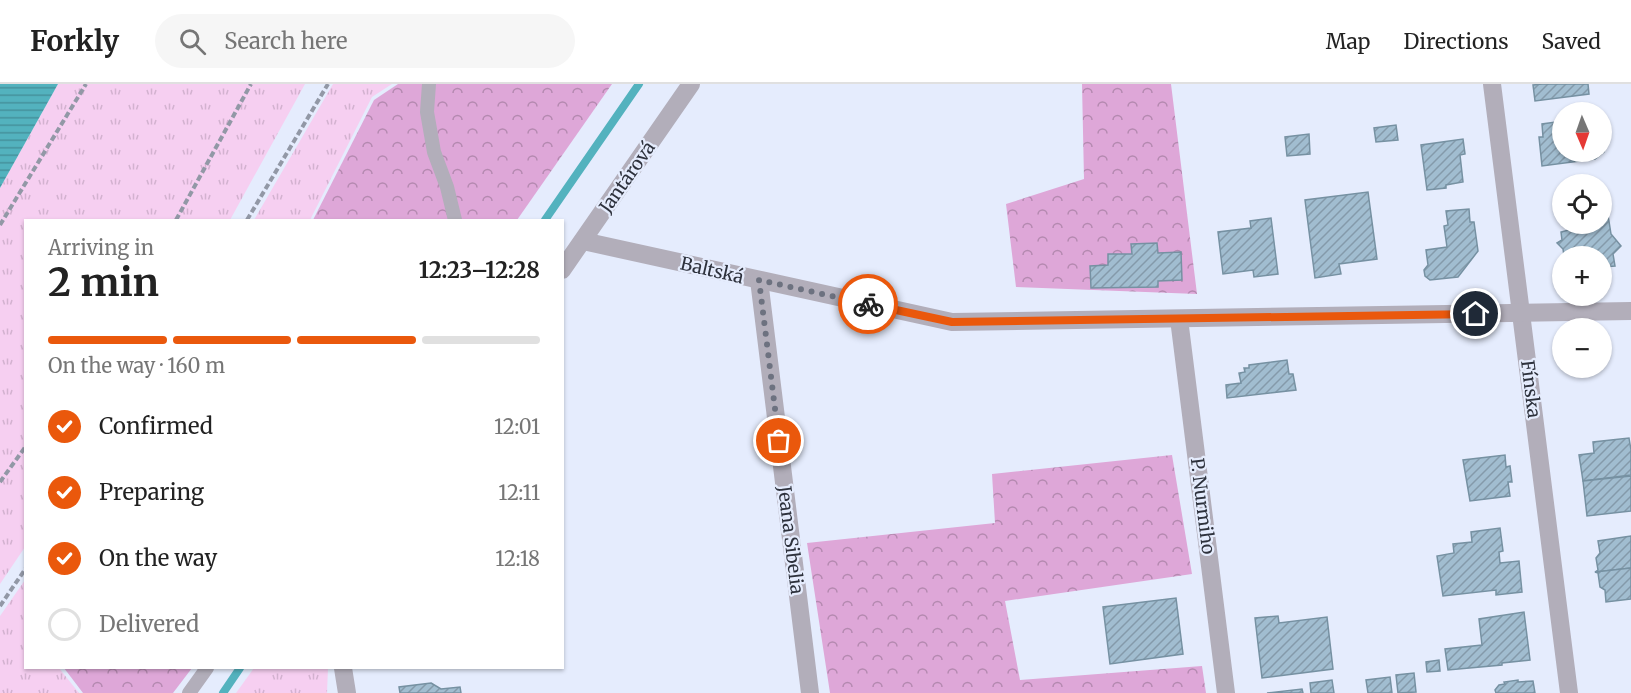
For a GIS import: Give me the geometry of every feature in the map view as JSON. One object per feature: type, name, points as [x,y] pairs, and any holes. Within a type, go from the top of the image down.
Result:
[{"type":"street","name":"Jantárová","points":[[564,267],[691,84]]},
{"type":"street","name":"Fínska","points":[[1492,84],[1569,693]]},
{"type":"street","name":"Baltská","points":[[583,241],[952,322],[1631,311]]},
{"type":"street","name":"Jeana Sibelia","points":[[759,280],[810,693]]},
{"type":"street","name":"P. Nurmiho","points":[[1179,319],[1226,693]]},
{"type":"street","points":[[343,669],[347,693]]},
{"type":"lane","points":[[429,84],[428,112],[434,152],[455,219]]},
{"type":"lane","points":[[189,693],[206,669]]},
{"type":"path","points":[[0,225],[86,84]]},
{"type":"path","points":[[177,219],[251,84]]},
{"type":"path","points":[[247,219],[328,84]]},
{"type":"path","points":[[0,482],[24,449]]},
{"type":"path","points":[[0,606],[24,571]]},
{"type":"green space","points":[[58,84],[305,84],[231,219],[24,219],[24,548],[0,584],[0,188]]},
{"type":"green space","points":[[333,84],[392,84],[372,97],[311,219],[255,219]]},
{"type":"green space","points":[[398,84],[612,84],[518,219],[314,219],[374,100]]},
{"type":"green space","points":[[1082,84],[1171,84],[1197,294],[1016,287],[1006,204],[1084,179]]},
{"type":"green space","points":[[1172,455],[1192,574],[1005,601],[1020,680],[1202,666],[1206,693],[830,693],[807,543],[995,523],[992,474]]},
{"type":"green space","points":[[24,581],[24,669],[60,669],[79,693],[0,693],[0,616]]},
{"type":"green space","points":[[65,669],[191,669],[173,693],[83,693]]},
{"type":"green space","points":[[253,669],[328,669],[327,693],[236,693]]},
{"type":"water","points":[[0,84],[58,84],[0,188]]},
{"type":"building","points":[[1588,84],[1589,94],[1535,101],[1533,85]]},
{"type":"building","points":[[1552,123],[1552,162],[1572,162],[1542,166],[1539,137],[1543,137],[1542,124]]},
{"type":"building","points":[[1396,125],[1398,140],[1376,142],[1374,128]]},
{"type":"building","points":[[1309,134],[1310,154],[1287,156],[1285,137]]},
{"type":"building","points":[[1463,139],[1465,154],[1460,155],[1463,182],[1446,185],[1446,188],[1427,190],[1421,145]]},
{"type":"building","points":[[1368,192],[1377,259],[1339,264],[1341,274],[1315,278],[1305,200]]},
{"type":"building","points":[[1469,209],[1470,222],[1474,222],[1478,251],[1458,277],[1430,280],[1425,276],[1424,270],[1428,265],[1426,250],[1447,247],[1444,226],[1448,225],[1446,211]]},
{"type":"building","points":[[1271,218],[1278,274],[1254,277],[1253,270],[1223,274],[1218,232],[1251,228],[1250,221]]},
{"type":"building","points":[[1561,234],[1611,234],[1621,246],[1613,254],[1615,266],[1612,266],[1612,246],[1560,246],[1557,243],[1562,240]]},
{"type":"building","points":[[1157,243],[1158,253],[1181,252],[1182,280],[1158,281],[1158,287],[1091,288],[1090,266],[1108,265],[1108,254],[1132,254],[1131,244]]},
{"type":"building","points":[[1287,360],[1289,374],[1293,374],[1296,390],[1227,398],[1226,385],[1241,383],[1239,373],[1245,372],[1244,368],[1249,368],[1249,365]]},
{"type":"building","points":[[1629,438],[1631,475],[1583,481],[1579,455],[1594,453],[1593,442]]},
{"type":"building","points":[[1505,455],[1506,467],[1510,466],[1512,482],[1508,482],[1510,496],[1470,501],[1463,460]]},
{"type":"building","points":[[1631,476],[1631,511],[1587,516],[1583,481]]},
{"type":"building","points":[[1500,528],[1503,551],[1499,552],[1500,563],[1519,561],[1522,592],[1496,595],[1496,590],[1443,596],[1437,556],[1454,553],[1453,544],[1472,542],[1471,532]]},
{"type":"building","points":[[1631,536],[1631,568],[1595,572],[1598,570],[1596,558],[1600,553],[1598,541]]},
{"type":"building","points":[[1631,568],[1631,599],[1606,602],[1605,590],[1600,587],[1598,573],[1595,572]]},
{"type":"building","points":[[1176,598],[1183,654],[1110,664],[1103,607]]},
{"type":"building","points":[[1524,612],[1530,660],[1448,670],[1445,649],[1482,645],[1479,619]]},
{"type":"building","points":[[1278,616],[1279,623],[1327,617],[1333,669],[1262,678],[1255,618]]},
{"type":"building","points":[[1439,660],[1440,671],[1427,672],[1426,662]]},
{"type":"building","points":[[1414,673],[1416,692],[1398,693],[1396,675]]},
{"type":"building","points":[[1390,677],[1392,693],[1368,693],[1366,680]]},
{"type":"building","points":[[1332,680],[1334,693],[1311,693],[1310,683]]},
{"type":"building","points":[[1518,680],[1518,682],[1533,681],[1535,693],[1496,693],[1495,690],[1499,685],[1505,684],[1504,682]]},
{"type":"building","points":[[431,683],[441,689],[460,687],[461,693],[400,693],[399,687]]},
{"type":"building","points":[[1302,689],[1303,693],[1267,693]]},
{"type":"waterway","points":[[546,219],[639,84]]},
{"type":"waterway","points":[[223,693],[239,669]]},
{"type":"way so far","points":[[779,441],[759,280],[868,304]]},
{"type":"route","points":[[868,304],[952,322],[1476,314]]}]
